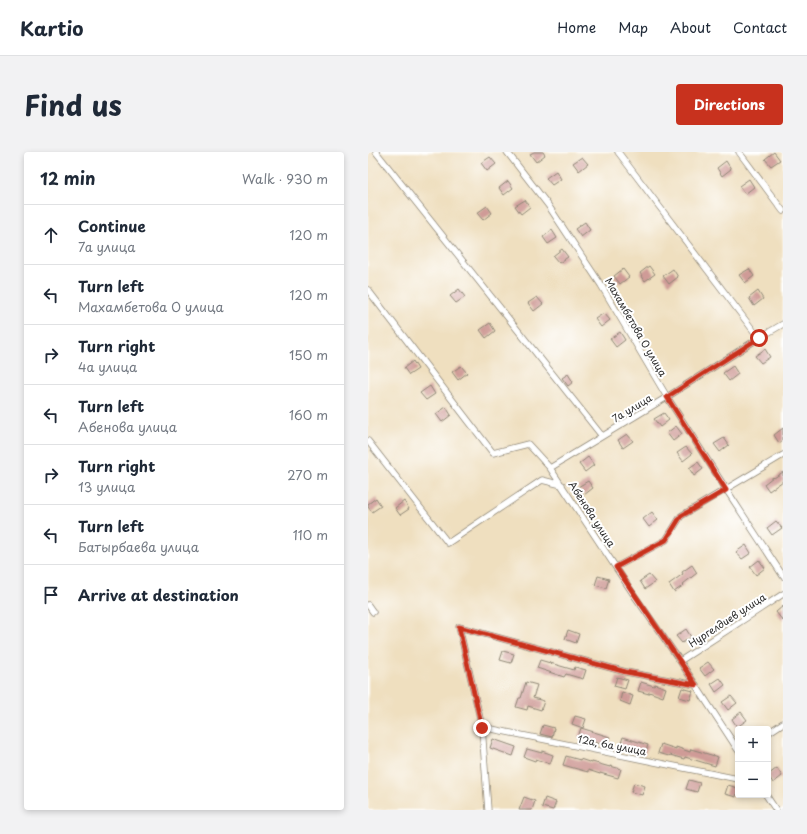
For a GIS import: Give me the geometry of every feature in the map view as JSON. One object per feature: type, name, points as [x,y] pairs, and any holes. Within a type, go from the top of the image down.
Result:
[{"type":"street","points":[[376,152],[602,436]]},
{"type":"street","name":"Махамбетова О улица","points":[[507,152],[548,205],[601,285],[667,397],[783,576]]},
{"type":"street","points":[[618,152],[759,338]]},
{"type":"street","points":[[739,152],[783,211]]},
{"type":"street","name":"Абенова улица","points":[[368,290],[493,453],[528,444],[550,468],[735,745]]},
{"type":"street","name":"7а улица","points":[[550,468],[783,324]]},
{"type":"street","points":[[368,441],[448,543],[542,480],[562,486]]},
{"type":"street","points":[[616,567],[666,540],[681,516],[783,455]]},
{"type":"street","name":"Нургелдиев улица","points":[[680,661],[783,594]]},
{"type":"street","points":[[368,605],[373,612]]},
{"type":"street","points":[[488,810],[482,728],[459,627],[626,672],[696,685]]},
{"type":"street","points":[[771,731],[783,723]]},
{"type":"street","name":"12а, 6а улица","points":[[482,728],[735,778]]},
{"type":"street","points":[[768,798],[776,810]]},
{"type":"building","points":[[534,152],[543,152],[545,155],[536,162],[530,154]]},
{"type":"building","points":[[774,152],[780,160],[771,166],[765,159]]},
{"type":"building","points":[[490,157],[496,164],[487,171],[481,163]]},
{"type":"building","points":[[582,157],[588,164],[579,171],[573,163]]},
{"type":"building","points":[[726,161],[731,169],[722,176],[717,168]]},
{"type":"building","points":[[556,171],[561,179],[552,185],[546,178]]},
{"type":"building","points":[[749,179],[754,187],[745,194],[739,186]]},
{"type":"building","points":[[508,181],[513,188],[504,195],[499,188]]},
{"type":"building","points":[[525,200],[530,207],[521,214],[515,206]]},
{"type":"building","points":[[487,206],[492,213],[483,220],[477,213]]},
{"type":"building","points":[[585,222],[590,230],[581,237],[575,229]]},
{"type":"building","points":[[552,230],[557,238],[548,244],[543,237]]},
{"type":"building","points":[[562,249],[568,257],[559,263],[553,256]]},
{"type":"building","points":[[649,266],[655,274],[645,281],[640,273]]},
{"type":"building","points":[[623,269],[629,277],[620,284],[614,276]]},
{"type":"building","points":[[673,269],[678,277],[669,284],[663,276]]},
{"type":"building","points":[[749,269],[754,276],[745,283],[739,275]]},
{"type":"building","points":[[459,289],[465,297],[456,303],[450,296]]},
{"type":"building","points":[[758,291],[763,299],[754,306],[749,298]]},
{"type":"building","points":[[537,297],[543,304],[534,311],[528,303]]},
{"type":"building","points":[[604,313],[610,320],[601,327],[595,319]]},
{"type":"building","points":[[490,323],[495,331],[486,338],[480,330]]},
{"type":"building","points":[[620,332],[625,340],[616,347],[610,339]]},
{"type":"building","points":[[765,349],[770,357],[761,363],[755,356]]},
{"type":"building","points":[[413,361],[418,369],[409,375],[404,368]]},
{"type":"building","points":[[461,366],[467,373],[458,380],[452,372]]},
{"type":"building","points":[[733,366],[738,374],[729,381],[723,373]]},
{"type":"building","points":[[568,374],[573,382],[568,386],[562,378]]},
{"type":"building","points":[[430,386],[435,394],[426,400],[420,393]]},
{"type":"building","points":[[446,407],[451,415],[442,422],[436,414]]},
{"type":"building","points":[[664,413],[669,420],[660,427],[654,419]]},
{"type":"building","points":[[676,426],[682,434],[673,441],[667,433]]},
{"type":"building","points":[[783,428],[783,440],[779,443],[774,435]]},
{"type":"building","points":[[627,434],[633,441],[623,448],[618,440]]},
{"type":"building","points":[[724,438],[729,445],[720,452],[714,444]]},
{"type":"building","points":[[686,447],[692,454],[683,461],[677,453]]},
{"type":"building","points":[[588,457],[594,465],[585,472],[579,464]]},
{"type":"building","points":[[698,462],[703,469],[694,476],[689,468]]},
{"type":"building","points":[[783,472],[783,481],[769,491],[764,484]]},
{"type":"building","points":[[588,481],[593,488],[584,495],[578,487]]},
{"type":"building","points":[[376,498],[381,506],[372,512],[368,507],[368,504]]},
{"type":"building","points":[[404,501],[409,509],[400,515],[395,508]]},
{"type":"building","points":[[652,512],[658,520],[649,527],[643,519]]},
{"type":"building","points":[[776,521],[782,528],[772,535],[767,528]]},
{"type":"building","points":[[746,545],[751,553],[742,559],[736,552]]},
{"type":"building","points":[[759,560],[765,568],[756,575],[750,567]]},
{"type":"building","points":[[692,565],[697,573],[674,592],[669,584],[683,574],[682,572]]},
{"type":"building","points":[[649,575],[655,582],[645,589],[640,581]]},
{"type":"building","points":[[598,576],[609,579],[606,588],[595,585]]},
{"type":"building","points":[[783,606],[783,621],[776,612]]},
{"type":"building","points":[[686,629],[691,637],[682,643],[676,636]]},
{"type":"building","points":[[568,630],[579,634],[576,643],[565,639]]},
{"type":"building","points":[[503,651],[514,654],[511,663],[500,660]]},
{"type":"building","points":[[540,660],[574,670],[575,667],[586,670],[583,679],[566,674],[564,677],[537,668]]},
{"type":"building","points":[[708,662],[714,669],[705,676],[699,668]]},
{"type":"building","points":[[617,677],[628,680],[625,689],[614,686]]},
{"type":"building","points":[[720,678],[725,685],[716,692],[711,684]]},
{"type":"building","points":[[526,682],[537,685],[533,698],[544,701],[541,710],[528,706],[527,710],[516,707],[519,698],[521,698]]},
{"type":"building","points":[[641,682],[654,686],[655,684],[666,688],[663,697],[649,692],[649,694],[638,691]]},
{"type":"building","points":[[682,688],[693,691],[690,700],[679,697]]},
{"type":"building","points":[[622,692],[633,696],[630,705],[620,701]]},
{"type":"building","points":[[731,696],[737,703],[728,710],[722,702]]},
{"type":"building","points":[[741,712],[747,720],[736,726],[732,719]]},
{"type":"building","points":[[575,716],[586,719],[583,728],[572,724]]},
{"type":"building","points":[[543,725],[554,728],[552,737],[540,734]]},
{"type":"building","points":[[581,728],[610,737],[607,746],[578,737]]},
{"type":"building","points":[[623,737],[648,745],[645,754],[620,746]]},
{"type":"building","points":[[493,739],[516,747],[513,756],[490,748]]},
{"type":"building","points":[[661,744],[690,752],[691,749],[718,757],[715,766],[685,757],[684,759],[669,756],[658,753]]},
{"type":"building","points":[[527,749],[542,753],[542,751],[553,755],[550,764],[524,757]]},
{"type":"building","points":[[566,756],[621,769],[618,778],[588,770],[588,772],[563,765]]},
{"type":"building","points":[[777,768],[782,776],[773,783],[771,780],[771,773]]},
{"type":"building","points":[[689,780],[700,783],[697,792],[686,789]]},
{"type":"building","points":[[634,783],[645,786],[642,795],[631,792]]},
{"type":"building","points":[[728,785],[735,787],[735,797],[725,794]]},
{"type":"building","points":[[524,797],[535,801],[532,810],[519,810]]},
{"type":"building","points":[[545,798],[556,802],[553,810],[542,807]]},
{"type":"route","points":[[482,728],[459,627],[626,672],[696,685],[616,567],[666,540],[681,516],[726,490],[667,397],[759,338]]}]
